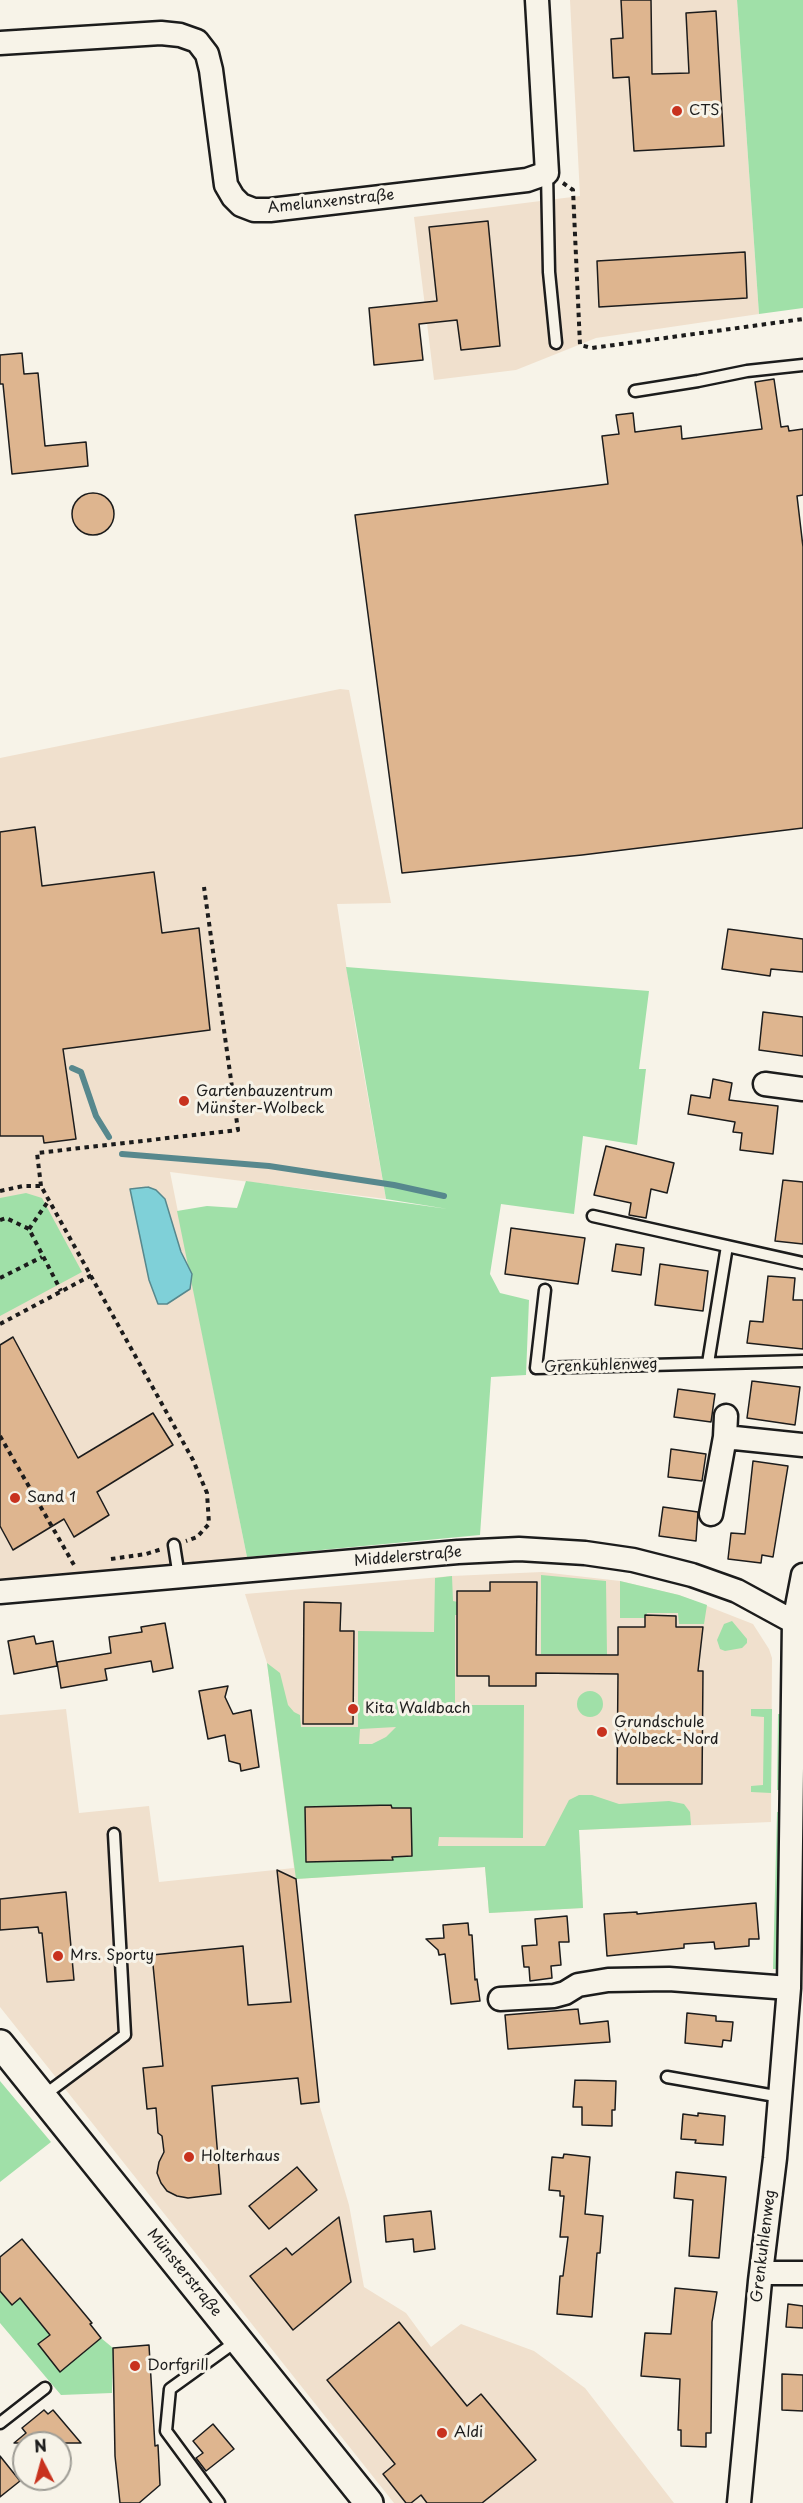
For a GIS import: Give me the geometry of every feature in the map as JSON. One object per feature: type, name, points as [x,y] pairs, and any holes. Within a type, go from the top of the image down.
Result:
[{"type":"street","points":[[537,0],[547,173]]},
{"type":"street","name":"Amelunxenstraße","points":[[0,44],[160,33],[180,35],[197,41],[207,54],[211,70],[226,185],[241,205],[254,210],[527,180],[547,173]]},
{"type":"street","points":[[765,1084],[803,1089]]},
{"type":"street","points":[[711,1514],[725,1426],[803,1445]]},
{"type":"street","name":"Middelerstraße","points":[[0,1592],[519,1548],[585,1553],[633,1560],[692,1575],[737,1591],[799,1624]]},
{"type":"street","name":"Grenkuhlenweg","points":[[739,2503],[781,2097],[789,1988],[798,1789],[799,1624],[803,1575]]},
{"type":"street","points":[[500,1999],[554,1996],[571,1991],[578,1985],[608,1980],[669,1979],[789,1988]]},
{"type":"street","name":"Münsterstraße","points":[[0,2044],[369,2503]]},
{"type":"street","points":[[762,2273],[803,2273]]},
{"type":"lane","points":[[547,173],[549,272],[556,344]]},
{"type":"lane","points":[[635,391],[747,371],[803,365]]},
{"type":"lane","points":[[593,1216],[803,1263]]},
{"type":"lane","points":[[708,1363],[727,1246]]},
{"type":"lane","name":"Grenkuhlenweg","points":[[545,1290],[536,1368],[803,1361]]},
{"type":"lane","points":[[174,1545],[179,1577]]},
{"type":"lane","points":[[42,2097],[125,2035],[114,1834]]},
{"type":"lane","points":[[667,2077],[781,2097]]},
{"type":"lane","points":[[219,2503],[166,2431],[170,2389],[238,2340]]},
{"type":"lane","points":[[0,2423],[45,2388]]},
{"type":"path","points":[[547,173],[573,190],[580,345],[592,348],[803,320]]},
{"type":"path","points":[[105,1560],[146,1554],[197,1538],[209,1524],[207,1492],[193,1460],[92,1274],[41,1186],[37,1153],[238,1130],[204,888]]},
{"type":"path","points":[[0,1191],[23,1186],[41,1186]]},
{"type":"path","points":[[29,1229],[50,1200]]},
{"type":"path","points":[[0,1220],[6,1218],[29,1229],[61,1291]]},
{"type":"path","points":[[0,1278],[42,1256]]},
{"type":"path","points":[[0,1324],[92,1274]]},
{"type":"path","points":[[0,1436],[74,1565]]},
{"type":"path","points":[[65,1567],[84,1563]]},
{"type":"shaded area","points":[[570,0],[737,0],[759,314],[596,338],[516,370],[434,380],[414,217],[580,196]]},
{"type":"shaded area","name":"Gartenbauzentrum Münster-Wolbeck","points":[[340,689],[349,690],[391,903],[337,904],[356,1030],[386,1199],[170,1172],[247,1557],[0,1582],[0,758]]},
{"type":"shaded area","points":[[542,1572],[620,1581],[679,1595],[753,1624],[772,1658],[771,1822],[579,1830],[583,1908],[489,1913],[485,1867],[296,1879],[320,2107],[349,2205],[364,2287],[406,2313],[431,2347],[461,2324],[534,2351],[585,2388],[674,2503],[394,2503],[0,2007],[0,1715],[66,1709],[79,1813],[149,1806],[159,1882],[294,1868],[267,1663],[245,1594],[452,1576]]},
{"type":"green space","points":[[737,0],[803,0],[803,308],[759,314]]},
{"type":"green space","points":[[346,967],[649,991],[639,1069],[646,1069],[637,1145],[583,1136],[574,1214],[501,1204],[490,1274],[500,1293],[529,1300],[526,1375],[491,1377],[480,1535],[247,1557],[177,1211],[207,1206],[237,1208],[246,1181],[448,1209],[386,1199]]},
{"type":"green space","points":[[26,1193],[42,1198],[82,1272],[0,1316],[0,1198]]},
{"type":"green space","points":[[541,1575],[606,1581],[607,1655],[541,1654]]},
{"type":"green space","points":[[452,1576],[453,1601],[458,1602],[458,1615],[455,1615],[455,1705],[524,1705],[523,1838],[439,1837],[438,1846],[545,1846],[569,1800],[579,1795],[592,1795],[619,1804],[669,1801],[684,1804],[690,1812],[691,1825],[579,1830],[583,1908],[489,1913],[485,1867],[296,1879],[267,1663],[280,1673],[288,1705],[300,1715],[301,1727],[358,1727],[358,1631],[434,1632],[435,1578]],"holes":[[[396,1727],[386,1737],[372,1744],[359,1744],[360,1729]]]},
{"type":"green space","points":[[620,1581],[679,1595],[707,1605],[704,1624],[679,1624],[678,1613],[647,1613],[646,1618],[620,1618]]},
{"type":"green space","points":[[732,1621],[747,1639],[747,1643],[742,1648],[725,1651],[720,1649],[717,1640],[724,1624]]},
{"type":"green space","points":[[590,1691],[599,1695],[603,1704],[599,1713],[590,1717],[581,1713],[577,1704],[581,1695]]},
{"type":"green space","points":[[751,1709],[772,1709],[771,1793],[751,1792],[751,1786],[763,1785],[764,1717],[751,1716]]},
{"type":"green space","points":[[778,1714],[784,1714],[783,1790],[777,1790]]},
{"type":"green space","points":[[777,1812],[783,1812],[779,1969],[773,1969]]},
{"type":"green space","points":[[0,2081],[51,2142],[0,2182]]},
{"type":"green space","points":[[0,2291],[12,2305],[20,2298],[50,2335],[38,2345],[60,2371],[101,2338],[113,2348],[112,2393],[61,2395],[0,2323]]},
{"type":"water","points":[[148,1187],[156,1190],[165,1199],[181,1252],[192,1274],[190,1289],[167,1304],[158,1304],[149,1280],[130,1189]]},
{"type":"building","points":[[621,0],[651,0],[652,74],[689,73],[686,13],[716,11],[724,146],[634,151],[629,77],[613,78],[611,39],[623,38]]},
{"type":"building","points":[[488,221],[500,346],[461,350],[457,320],[419,324],[423,360],[374,365],[369,308],[437,301],[429,227]]},
{"type":"building","points":[[745,252],[747,298],[599,307],[597,261]]},
{"type":"building","points":[[22,353],[24,374],[38,373],[45,446],[86,442],[88,466],[12,474],[3,384],[0,384],[0,355]]},
{"type":"building","points":[[774,379],[781,427],[788,426],[789,431],[803,429],[803,495],[797,496],[803,547],[803,828],[582,855],[402,873],[355,515],[608,484],[602,436],[619,434],[616,415],[633,413],[635,432],[681,426],[682,439],[762,429],[755,382]]},
{"type":"building","points":[[93,493],[108,499],[114,514],[108,529],[93,535],[78,529],[72,514],[78,499]]},
{"type":"building","points":[[35,827],[42,886],[154,872],[162,933],[199,928],[210,1030],[63,1049],[76,1139],[44,1143],[43,1136],[0,1136],[0,832]]},
{"type":"building","points":[[728,929],[803,939],[803,972],[771,969],[770,976],[722,969]]},
{"type":"building","points":[[763,1012],[803,1017],[803,1056],[759,1050]]},
{"type":"building","points":[[713,1079],[732,1083],[729,1100],[778,1106],[773,1154],[740,1150],[742,1133],[733,1132],[735,1122],[688,1114],[691,1095],[710,1098]]},
{"type":"building","points":[[606,1146],[674,1163],[667,1193],[651,1189],[646,1218],[629,1215],[631,1203],[594,1195]]},
{"type":"building","points":[[783,1180],[803,1182],[803,1244],[775,1241]]},
{"type":"building","points":[[511,1228],[585,1238],[578,1284],[505,1274]]},
{"type":"building","points":[[616,1244],[644,1248],[641,1275],[612,1271]]},
{"type":"building","points":[[660,1264],[708,1271],[703,1311],[655,1305]]},
{"type":"building","points":[[768,1276],[795,1278],[793,1300],[803,1300],[803,1349],[747,1343],[750,1321],[763,1322]]},
{"type":"building","points":[[13,1337],[78,1458],[153,1413],[173,1445],[97,1492],[109,1515],[74,1537],[64,1519],[13,1550],[0,1526],[0,1345]]},
{"type":"building","points":[[752,1381],[800,1387],[795,1425],[747,1418]]},
{"type":"building","points":[[678,1389],[715,1394],[711,1422],[674,1417]]},
{"type":"building","points":[[671,1449],[706,1454],[702,1481],[668,1477]]},
{"type":"building","points":[[753,1461],[788,1466],[773,1557],[762,1555],[761,1563],[728,1559],[731,1533],[745,1534]]},
{"type":"building","points":[[663,1507],[698,1512],[696,1541],[659,1536]]},
{"type":"building","points":[[490,1582],[537,1582],[536,1655],[618,1655],[618,1627],[645,1627],[645,1615],[676,1616],[676,1627],[703,1627],[698,1671],[703,1671],[702,1784],[617,1784],[618,1674],[536,1673],[536,1686],[489,1686],[489,1676],[457,1676],[457,1591],[490,1591]]},
{"type":"building","points":[[304,1602],[341,1603],[340,1631],[354,1631],[353,1724],[303,1724]]},
{"type":"building","points":[[165,1623],[173,1668],[153,1672],[151,1661],[105,1669],[107,1680],[61,1688],[57,1662],[111,1653],[109,1637],[142,1632],[141,1627]]},
{"type":"building","points":[[34,1636],[36,1644],[53,1641],[57,1666],[14,1674],[8,1641]]},
{"type":"building","points":[[228,1686],[225,1697],[233,1714],[251,1710],[259,1767],[241,1771],[240,1764],[229,1761],[225,1735],[208,1739],[199,1691]]},
{"type":"building","points":[[391,1805],[392,1808],[411,1808],[412,1856],[392,1857],[393,1860],[306,1862],[305,1807]]},
{"type":"building","points":[[277,1870],[296,1879],[319,2102],[301,2104],[298,2078],[212,2086],[221,2194],[188,2198],[177,2196],[167,2191],[157,2173],[164,2152],[162,2136],[158,2133],[156,2108],[147,2109],[143,2068],[163,2066],[152,1955],[243,1946],[248,2005],[291,2002]]},
{"type":"building","points":[[66,1892],[74,1980],[47,1982],[42,1933],[39,1933],[38,1927],[0,1930],[0,1899]]},
{"type":"building","points":[[756,1903],[759,1939],[749,1939],[749,1946],[715,1949],[714,1942],[684,1944],[684,1948],[607,1956],[604,1914],[637,1912],[637,1914]]},
{"type":"building","points":[[567,1916],[569,1942],[559,1942],[561,1965],[551,1966],[552,1978],[530,1981],[529,1967],[524,1967],[522,1946],[537,1945],[535,1919]]},
{"type":"building","points":[[468,1923],[469,1935],[472,1935],[475,1980],[477,1979],[480,2001],[451,2004],[445,1954],[439,1955],[438,1950],[426,1939],[444,1938],[443,1925]]},
{"type":"building","points":[[578,2009],[580,2024],[608,2021],[610,2042],[508,2049],[505,2015]]},
{"type":"building","points":[[687,2013],[716,2016],[716,2021],[733,2022],[731,2041],[723,2040],[722,2047],[685,2043]]},
{"type":"building","points":[[575,2080],[616,2081],[612,2126],[582,2125],[582,2107],[573,2107]]},
{"type":"building","points":[[698,2113],[725,2116],[723,2145],[695,2143],[696,2140],[681,2139],[683,2114],[698,2116]]},
{"type":"building","points":[[564,2154],[590,2157],[585,2214],[603,2216],[600,2253],[597,2253],[592,2317],[557,2314],[560,2276],[563,2276],[568,2237],[560,2237],[564,2196],[560,2196],[560,2191],[549,2190],[552,2157],[563,2158]]},
{"type":"building","points":[[297,2167],[317,2190],[269,2229],[249,2206]]},
{"type":"building","points":[[676,2172],[726,2177],[719,2258],[689,2256],[693,2200],[674,2198]]},
{"type":"building","points":[[431,2211],[435,2249],[414,2252],[413,2239],[386,2242],[384,2216]]},
{"type":"building","points":[[339,2217],[351,2282],[293,2330],[250,2276],[286,2248],[292,2255]]},
{"type":"building","points":[[22,2239],[92,2323],[90,2324],[101,2338],[60,2372],[38,2344],[50,2335],[20,2298],[12,2305],[0,2291],[0,2257]]},
{"type":"building","points":[[675,2288],[717,2292],[712,2322],[711,2433],[706,2433],[706,2447],[681,2446],[681,2430],[678,2430],[680,2379],[641,2376],[645,2333],[671,2334]]},
{"type":"building","points":[[788,2304],[803,2306],[803,2328],[786,2327]]},
{"type":"building","name":"Aldi","points":[[399,2322],[467,2406],[481,2394],[536,2460],[482,2503],[427,2503],[421,2495],[411,2503],[406,2503],[383,2474],[395,2464],[327,2380]]},
{"type":"building","points":[[149,2345],[155,2446],[158,2445],[160,2485],[139,2503],[120,2503],[115,2456],[113,2348]]},
{"type":"building","points":[[782,2374],[803,2375],[803,2411],[782,2410]]},
{"type":"building","points":[[44,2410],[48,2414],[53,2410],[71,2431],[24,2431],[22,2428]]},
{"type":"building","points":[[213,2424],[234,2449],[206,2471],[196,2458],[203,2453],[193,2441]]},
{"type":"building","points":[[72,2432],[81,2443],[72,2443]]},
{"type":"building","points":[[0,2456],[12,2471],[12,2487],[0,2497]]},
{"type":"waterway","points":[[72,1068],[81,1072],[96,1116],[109,1137]]},
{"type":"waterway","points":[[122,1154],[269,1166],[394,1185],[444,1196]]},
{"type":"place","name":"CTS","points":[[677,111]]},
{"type":"place","name":"Gartenbauzentrum Münster-Wolbeck","points":[[184,1101]]},
{"type":"place","name":"Sand 1","points":[[15,1498]]},
{"type":"place","name":"Kita Waldbach","points":[[353,1709]]},
{"type":"place","name":"Grundschule Wolbeck-Nord","points":[[602,1732]]},
{"type":"place","name":"Mrs. Sporty","points":[[58,1956]]},
{"type":"place","name":"Holterhaus","points":[[189,2157]]},
{"type":"place","name":"Dorfgrill","points":[[135,2366]]},
{"type":"place","name":"Aldi","points":[[442,2433]]}]
